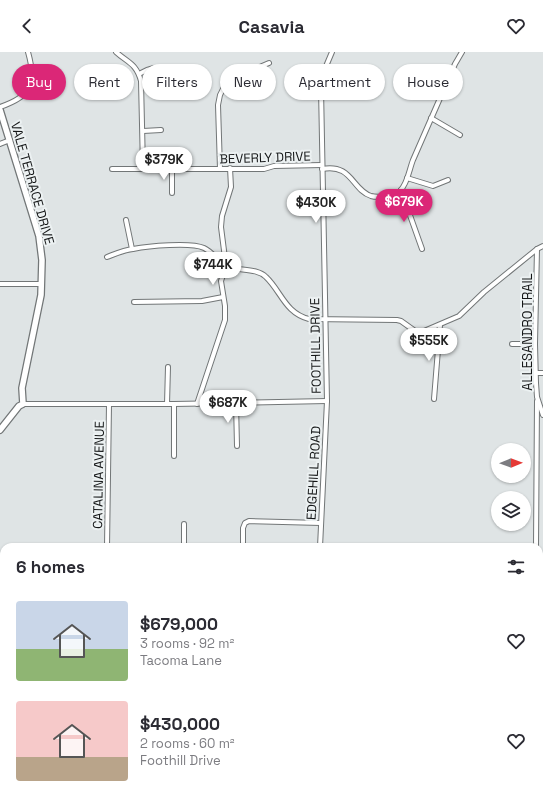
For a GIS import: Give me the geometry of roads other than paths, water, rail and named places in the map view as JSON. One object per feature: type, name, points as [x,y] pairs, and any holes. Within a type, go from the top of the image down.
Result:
[{"type":"main road","name":"VALE TERRACE DRIVE","points":[[0,109],[39,236],[42,260],[42,284],[22,388],[23,404]]},
{"type":"main road","points":[[0,430],[18,406],[23,404]]},
{"type":"street","points":[[0,109],[21,98],[28,90],[32,81],[33,68],[28,52]]},
{"type":"street","points":[[116,52],[132,63],[139,74],[141,81],[143,168]]},
{"type":"street","name":"FOOTHILL DRIVE","points":[[23,404],[197,404],[327,401],[321,88],[324,71],[332,52]]},
{"type":"street","points":[[422,249],[401,190],[431,118],[455,64],[462,52]]},
{"type":"street","points":[[220,169],[218,105],[220,95],[224,87],[234,78],[269,63]]},
{"type":"street","points":[[431,118],[460,135]]},
{"type":"street","points":[[143,131],[161,130]]},
{"type":"street","points":[[0,144],[10,140]]},
{"type":"street","name":"BEVERLY DRIVE","points":[[112,169],[264,169],[274,166],[322,167],[344,171],[365,193],[372,196],[387,196],[398,193],[401,190]]},
{"type":"street","points":[[197,404],[223,327],[225,306],[221,281],[226,266],[220,227],[231,187],[230,168]]},
{"type":"street","points":[[172,169],[172,193]]},
{"type":"street","points":[[407,178],[433,186],[448,180]]},
{"type":"street","points":[[126,220],[132,249]]},
{"type":"street","points":[[107,257],[132,249],[156,246],[198,246],[208,250],[226,266],[259,272],[266,276],[280,296],[297,314],[309,319],[397,320],[401,321],[415,331],[424,331],[459,316],[484,292],[537,249],[543,246]]},
{"type":"street","name":"ALLESANDRO TRAIL","points":[[537,249],[535,344],[536,373],[537,396],[543,415]]},
{"type":"street","points":[[0,284],[42,284]]},
{"type":"street","points":[[134,302],[209,301],[223,297]]},
{"type":"street","points":[[434,400],[440,325]]},
{"type":"street","points":[[512,344],[535,344]]},
{"type":"street","points":[[167,404],[168,367]]},
{"type":"street","points":[[536,373],[543,373]]},
{"type":"street","points":[[536,543],[537,396]]},
{"type":"street","name":"EDGEHILL ROAD","points":[[320,543],[327,401]]},
{"type":"street","points":[[236,403],[237,446]]},
{"type":"street","name":"CATALINA AVENUE","points":[[107,543],[109,404]]},
{"type":"street","points":[[174,404],[174,456]]},
{"type":"street","points":[[243,543],[243,528],[245,522],[321,523]]},
{"type":"street","points":[[184,524],[184,543]]}]
